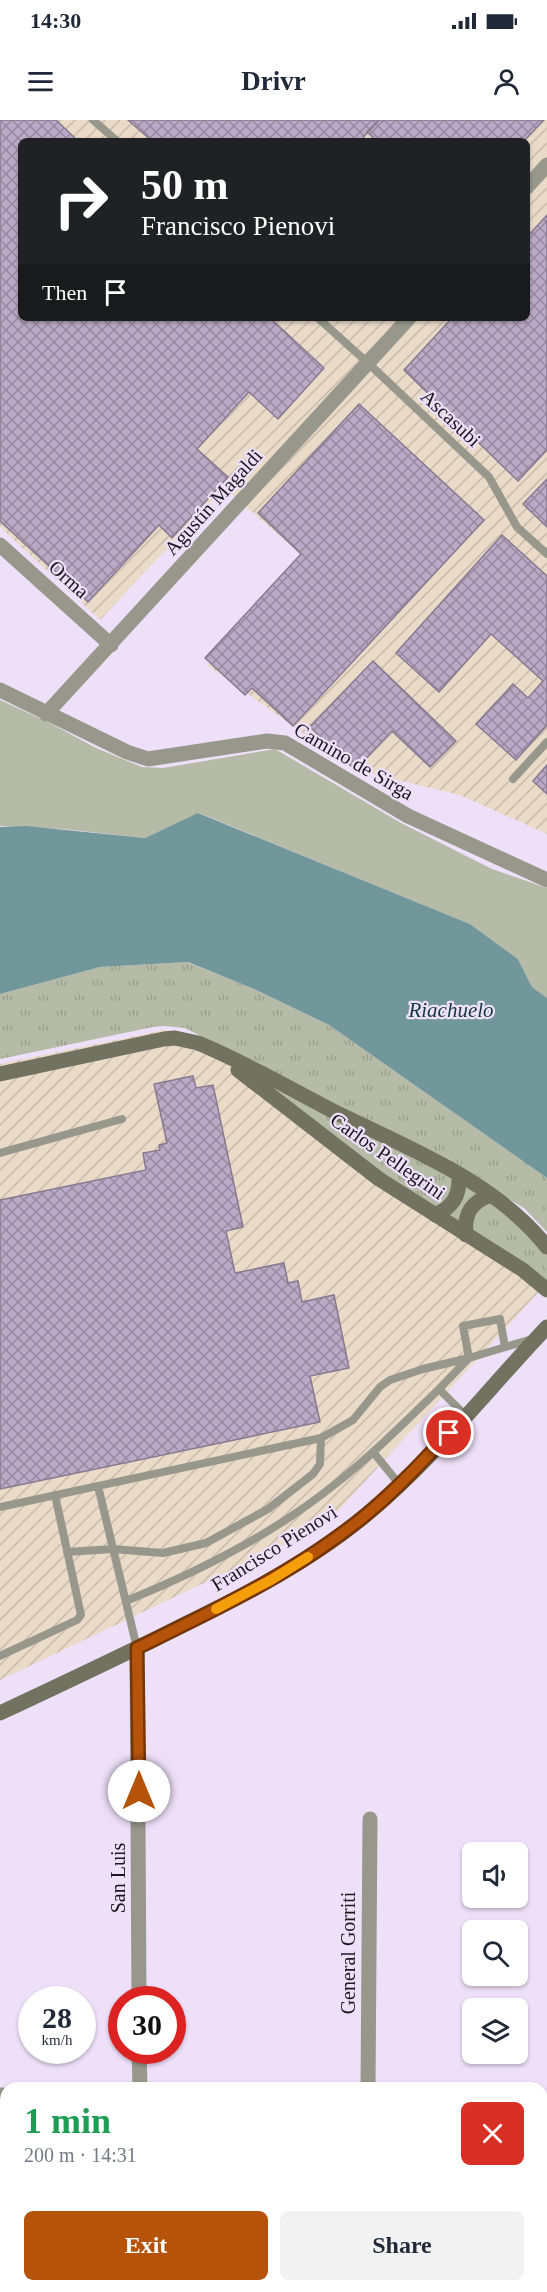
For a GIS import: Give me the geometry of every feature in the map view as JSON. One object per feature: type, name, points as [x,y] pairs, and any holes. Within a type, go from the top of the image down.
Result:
[{"type":"street","points":[[530,184],[547,165]]},
{"type":"street","name":"Agustín Magaldi","points":[[46,714],[406,321]]},
{"type":"street","name":"Orma","points":[[0,545],[111,645]]},
{"type":"street","name":"Camino de Sirga","points":[[0,690],[127,752],[148,759],[267,741],[285,743],[408,816],[547,880]]},
{"type":"street","name":"Carlos Pellegrini","points":[[0,1074],[164,1039],[187,1040],[210,1048],[459,1175],[521,1217],[547,1247]]},
{"type":"street","name":"Carlos Pellegrini","points":[[210,1048],[379,1179],[523,1270],[547,1290]]},
{"type":"street","points":[[435,1215],[446,1210],[455,1200],[460,1188],[459,1175]]},
{"type":"street","points":[[466,1234],[465,1221],[469,1209],[479,1199],[491,1195]]},
{"type":"street","name":"Francisco Pienovi","points":[[0,1713],[241,1596],[306,1558],[367,1514],[400,1485],[542,1332]]},
{"type":"street","name":"San Luis","points":[[137,1648],[139,1986]]},
{"type":"street","name":"General Gorriti","points":[[368,2082],[370,1818]]},
{"type":"street","points":[[140,2064],[140,2082]]},
{"type":"lane","points":[[93,120],[114,138]]},
{"type":"lane","name":"Ascasubi","points":[[321,321],[489,477],[517,527],[547,554]]},
{"type":"lane","points":[[513,779],[547,742]]},
{"type":"lane","points":[[0,1153],[122,1119]]},
{"type":"lane","points":[[470,1358],[464,1326],[500,1319],[505,1347]]},
{"type":"lane","points":[[0,1508],[321,1438],[353,1420],[380,1388],[390,1380],[505,1347],[542,1332]]},
{"type":"lane","points":[[126,1601],[170,1583],[233,1552],[288,1519],[333,1486],[373,1452],[470,1358]]},
{"type":"lane","points":[[439,1389],[466,1416]]},
{"type":"lane","points":[[67,1552],[113,1549],[163,1553],[206,1543],[285,1497],[313,1474],[320,1464],[321,1438]]},
{"type":"lane","points":[[373,1452],[400,1485]]},
{"type":"lane","points":[[98,1486],[137,1648]]},
{"type":"lane","points":[[0,1656],[77,1620],[81,1615],[55,1496]]},
{"type":"shaded area","points":[[0,120],[547,120],[547,834],[460,795],[355,770],[207,665],[302,555],[224,488],[100,620],[0,527]]},
{"type":"shaded area","points":[[165,1030],[191,1034],[547,1283],[324,1526],[0,1680],[0,1064]]},
{"type":"green space","points":[[0,700],[96,748],[142,767],[163,768],[275,749],[401,823],[492,869],[547,888],[547,998],[532,987],[518,959],[470,924],[199,813],[145,838],[63,829],[0,826]]},
{"type":"green space","points":[[187,962],[254,989],[329,1025],[547,1178],[547,1232],[524,1208],[457,1168],[185,1028],[153,1027],[0,1059],[0,994],[100,967]]},
{"type":"green space","points":[[210,1048],[446,1168],[547,1247],[547,1290],[466,1235]]},
{"type":"water","name":"Riachuelo","points":[[198,813],[470,924],[518,959],[532,987],[547,998],[547,1178],[329,1025],[254,989],[188,962],[100,967],[0,994],[0,827],[26,826],[145,838]]},
{"type":"building","points":[[0,120],[56,120],[75,138],[18,138],[18,321],[273,321],[324,368],[278,419],[249,392],[197,449],[228,477],[172,538],[159,525],[88,602],[0,521]]},
{"type":"building","points":[[128,120],[379,120],[363,138],[149,138]]},
{"type":"building","points":[[379,120],[544,120],[527,138],[374,138],[367,132]]},
{"type":"building","points":[[547,215],[547,450],[518,481],[404,370],[449,321],[530,321],[530,234]]},
{"type":"building","points":[[359,404],[484,520],[293,726],[252,688],[245,695],[205,658],[301,554],[258,513]]},
{"type":"building","points":[[547,479],[547,527],[523,504]]},
{"type":"building","points":[[502,535],[547,576],[547,725],[516,760],[476,724],[513,684],[528,698],[543,681],[491,634],[439,692],[396,653]]},
{"type":"building","points":[[373,661],[456,741],[430,767],[392,731],[355,770],[310,727]]},
{"type":"building","points":[[547,765],[547,794],[533,781]]},
{"type":"building","points":[[193,1076],[196,1088],[213,1085],[243,1227],[226,1231],[235,1273],[284,1263],[288,1283],[298,1281],[302,1302],[334,1295],[349,1368],[310,1376],[320,1422],[0,1489],[0,1200],[146,1170],[143,1153],[160,1150],[159,1145],[167,1143],[154,1084]]},
{"type":"slow traffic","points":[[216,1609],[271,1580],[308,1557]]},
{"type":"route","points":[[139,1791],[137,1648],[271,1580],[338,1536],[400,1485],[449,1433]]}]
